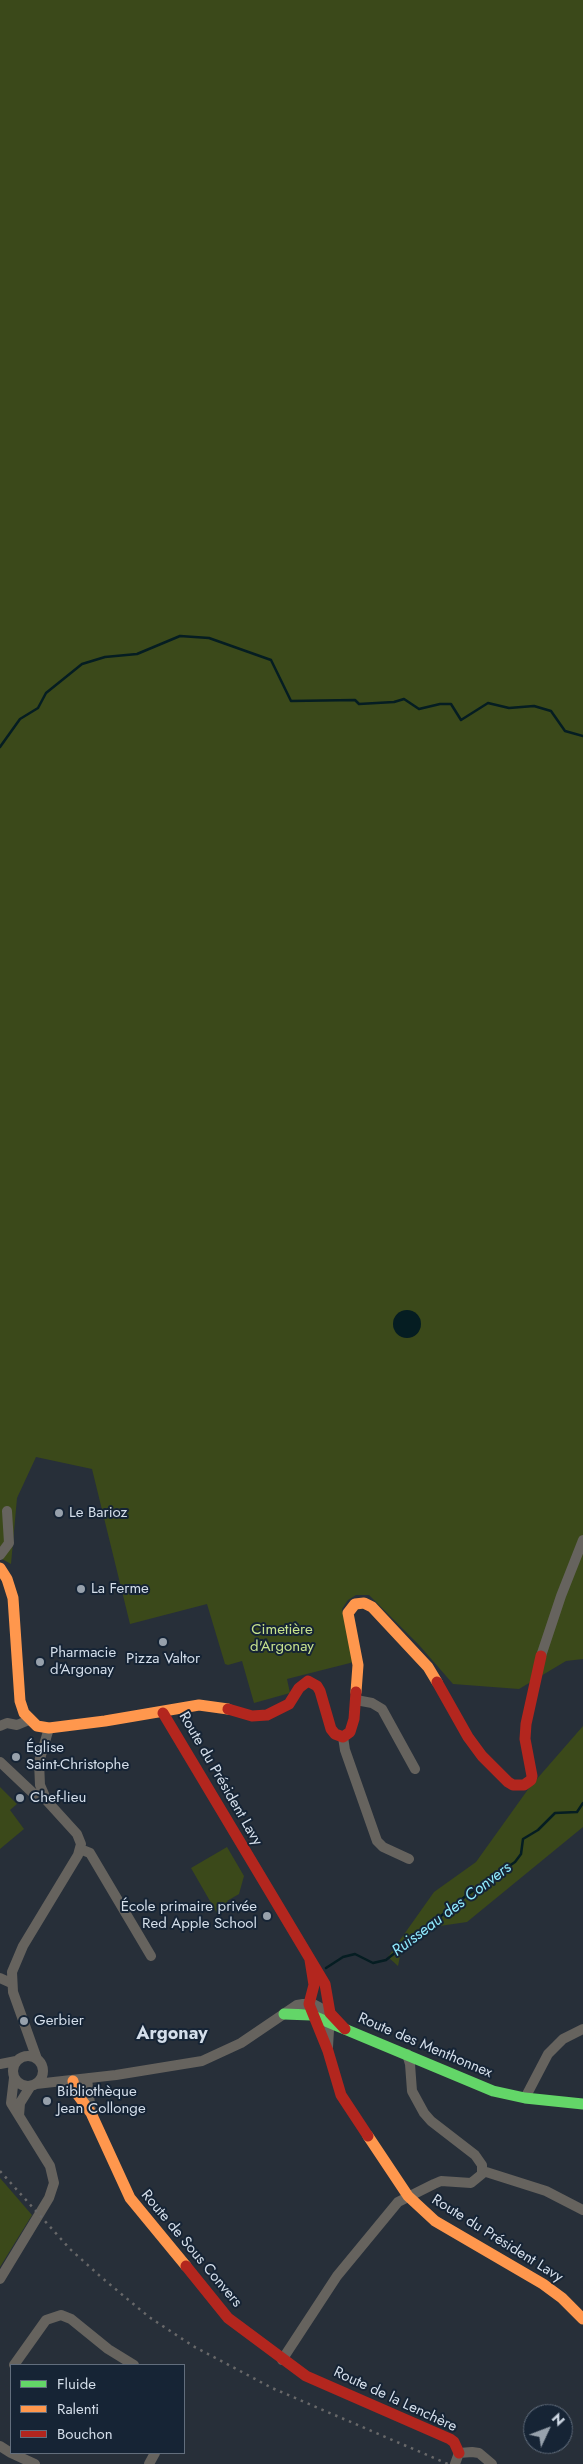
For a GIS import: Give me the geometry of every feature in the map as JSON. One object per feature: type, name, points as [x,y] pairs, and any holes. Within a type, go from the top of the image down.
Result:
[{"type":"street","points":[[0,1555],[9,1543],[8,1511]]},
{"type":"street","points":[[343,1737],[350,1732],[353,1726],[358,1656],[348,1613],[353,1606],[361,1603],[372,1607],[428,1667],[468,1737],[482,1756],[508,1782],[524,1786],[531,1780],[532,1776],[525,1739],[526,1724],[541,1656],[561,1596],[583,1540]]},
{"type":"street","points":[[0,1568],[7,1579],[13,1598],[20,1701],[26,1716],[16,1725],[7,1723],[0,1726]]},
{"type":"street","points":[[163,1713],[209,1705],[252,1716],[268,1715],[282,1710],[289,1704],[299,1688],[308,1681],[317,1686],[320,1692],[331,1729],[335,1734],[343,1737]]},
{"type":"street","points":[[356,1700],[372,1703],[382,1709],[415,1769]]},
{"type":"street","name":"Route du Président Lavy","points":[[26,1716],[37,1726],[50,1728],[163,1713],[325,1984],[330,2018],[328,2051]]},
{"type":"street","points":[[19,2116],[20,2103],[33,2085],[43,2076],[43,2069],[37,2059],[29,2034],[15,2002],[12,1972],[19,1953],[69,1872],[80,1849],[77,1834],[44,1795],[40,1785],[39,1762],[50,1728]]},
{"type":"street","points":[[343,1737],[344,1750],[378,1841],[383,1847],[409,1859]]},
{"type":"street","points":[[0,1762],[34,1794],[44,1795]]},
{"type":"street","points":[[80,1849],[90,1853],[151,1956]]},
{"type":"street","name":"Route du Président Lavy","points":[[310,1960],[314,1985],[309,2004],[328,2051],[341,2095],[408,2196],[435,2220],[461,2238],[542,2284],[562,2298],[583,2319]]},
{"type":"street","points":[[0,1978],[12,1982]]},
{"type":"street","points":[[0,2066],[21,2085],[87,2079],[202,2061],[242,2043],[297,2005],[309,2004],[323,2007],[330,2018]]},
{"type":"street","points":[[284,2014],[298,2012],[314,2016]]},
{"type":"street","name":"Route des Menthonnex","points":[[314,2016],[330,2018],[345,2029],[407,2054],[473,2084],[525,2098],[583,2104]]},
{"type":"street","points":[[525,2098],[548,2054],[563,2039],[583,2028]]},
{"type":"street","points":[[0,2279],[53,2189],[54,2177],[50,2166],[10,2103],[14,2077],[13,2069],[29,2034]]},
{"type":"street","points":[[282,2360],[337,2276],[389,2211],[408,2196],[441,2181],[471,2184],[482,2174],[480,2160],[431,2121],[424,2113],[412,2091],[410,2064],[407,2054]]},
{"type":"street","points":[[0,2066],[27,2056],[37,2059]]},
{"type":"street","points":[[43,2069],[70,2081]]},
{"type":"street","name":"Route de Sous Convers","points":[[87,2079],[91,2113]]},
{"type":"street","name":"Route de Sous Convers","points":[[70,2081],[91,2113],[122,2186],[135,2206],[222,2312],[282,2360]]},
{"type":"street","points":[[483,2171],[546,2191],[583,2210]]},
{"type":"street","points":[[15,2364],[46,2320],[61,2315],[71,2319],[108,2349],[132,2364]]},
{"type":"street","name":"Route de la Lenchère","points":[[282,2360],[306,2376],[450,2439],[454,2442],[457,2458],[479,2453],[492,2464]]},
{"type":"street","points":[[13,2454],[35,2464]]},
{"type":"green space","name":"Cimetière d'Argonay","points":[[0,0],[583,0],[583,1659],[566,1661],[519,1689],[453,1684],[419,1645],[369,1595],[356,1595],[348,1600],[342,1609],[354,1662],[287,1679],[290,1693],[254,1703],[242,1661],[228,1665],[225,1664],[207,1604],[130,1624],[92,1469],[36,1457],[17,1498],[11,1564],[0,1558]]},
{"type":"green space","points":[[583,1726],[583,1827],[467,1922],[426,1928],[402,1947],[398,1966],[388,1957],[434,1892],[476,1862],[529,1788]]},
{"type":"green space","points":[[0,1787],[17,1804],[10,1810],[24,1829],[0,1849]]},
{"type":"green space","points":[[227,1847],[244,1876],[239,1894],[227,1901],[232,1908],[218,1915],[191,1868]]},
{"type":"green space","points":[[0,2178],[32,2215],[0,2267]]},
{"type":"shaded area","points":[[407,1310],[417,1314],[421,1324],[417,1334],[407,1338],[397,1334],[393,1324],[397,1314]]},
{"type":"waterway","points":[[0,747],[20,719],[38,708],[46,693],[82,664],[105,657],[137,654],[180,636],[209,638],[271,660],[291,701],[355,700],[359,704],[394,702],[404,699],[419,709],[440,704],[451,704],[461,720],[488,703],[509,708],[534,706],[551,711],[565,731],[583,736]]},
{"type":"waterway","name":"Ruisseau des Convers","points":[[326,1968],[343,1957],[355,1954],[373,1963],[386,1960],[467,1895],[515,1862],[521,1854],[523,1839],[538,1830],[555,1813],[577,1812],[583,1803]]},
{"type":"railway","points":[[0,2171],[70,2249],[149,2317],[193,2346],[272,2388],[448,2464]]},
{"type":"traffic: fast","points":[[284,2014],[311,2015],[493,2091],[525,2098],[583,2104]]},
{"type":"traffic: slow","points":[[0,1568],[7,1579],[13,1598],[20,1701],[24,1713],[37,1726],[49,1728],[105,1721],[199,1705],[228,1709]]},
{"type":"traffic: slow","points":[[356,1692],[358,1665],[348,1613],[355,1604],[364,1603],[372,1607],[428,1667],[437,1682]]},
{"type":"traffic: slow","points":[[73,2081],[75,2091],[91,2113],[130,2198],[186,2266]]},
{"type":"traffic: slow","points":[[368,2136],[408,2196],[435,2221],[543,2284],[562,2298],[583,2319]]},
{"type":"traffic: jam","points":[[437,1682],[468,1737],[482,1756],[508,1782],[513,1785],[524,1785],[531,1780],[532,1776],[525,1739],[526,1724],[541,1656]]},
{"type":"traffic: jam","points":[[228,1709],[252,1716],[267,1715],[289,1704],[299,1688],[308,1681],[317,1686],[320,1691],[331,1729],[335,1734],[343,1737],[350,1732],[354,1719],[356,1692]]},
{"type":"traffic: jam","points":[[163,1713],[325,1984],[330,2013],[345,2029]]},
{"type":"traffic: jam","points":[[310,1960],[314,1985],[309,2004],[328,2051],[341,2095],[368,2136]]},
{"type":"traffic: jam","points":[[186,2266],[228,2318],[306,2376],[450,2439],[454,2442],[459,2453]]},
{"type":"place","name":"Le Barioz","points":[[59,1513]]},
{"type":"place","name":"La Ferme","points":[[81,1589]]},
{"type":"place","name":"Pizza Valtor","points":[[163,1642]]},
{"type":"place","name":"Pharmacie d'Argonay","points":[[40,1662]]},
{"type":"place","name":"Église Saint-Christophe","points":[[16,1757]]},
{"type":"place","name":"Chef-lieu","points":[[20,1798]]},
{"type":"place","name":"École primaire privée Red Apple School","points":[[267,1916]]},
{"type":"place","name":"Gerbier","points":[[24,2021]]},
{"type":"place","name":"Bibliothèque Jean Collonge","points":[[47,2101]]},
{"type":"district","name":"Argonay","points":[[172,2035]]}]
